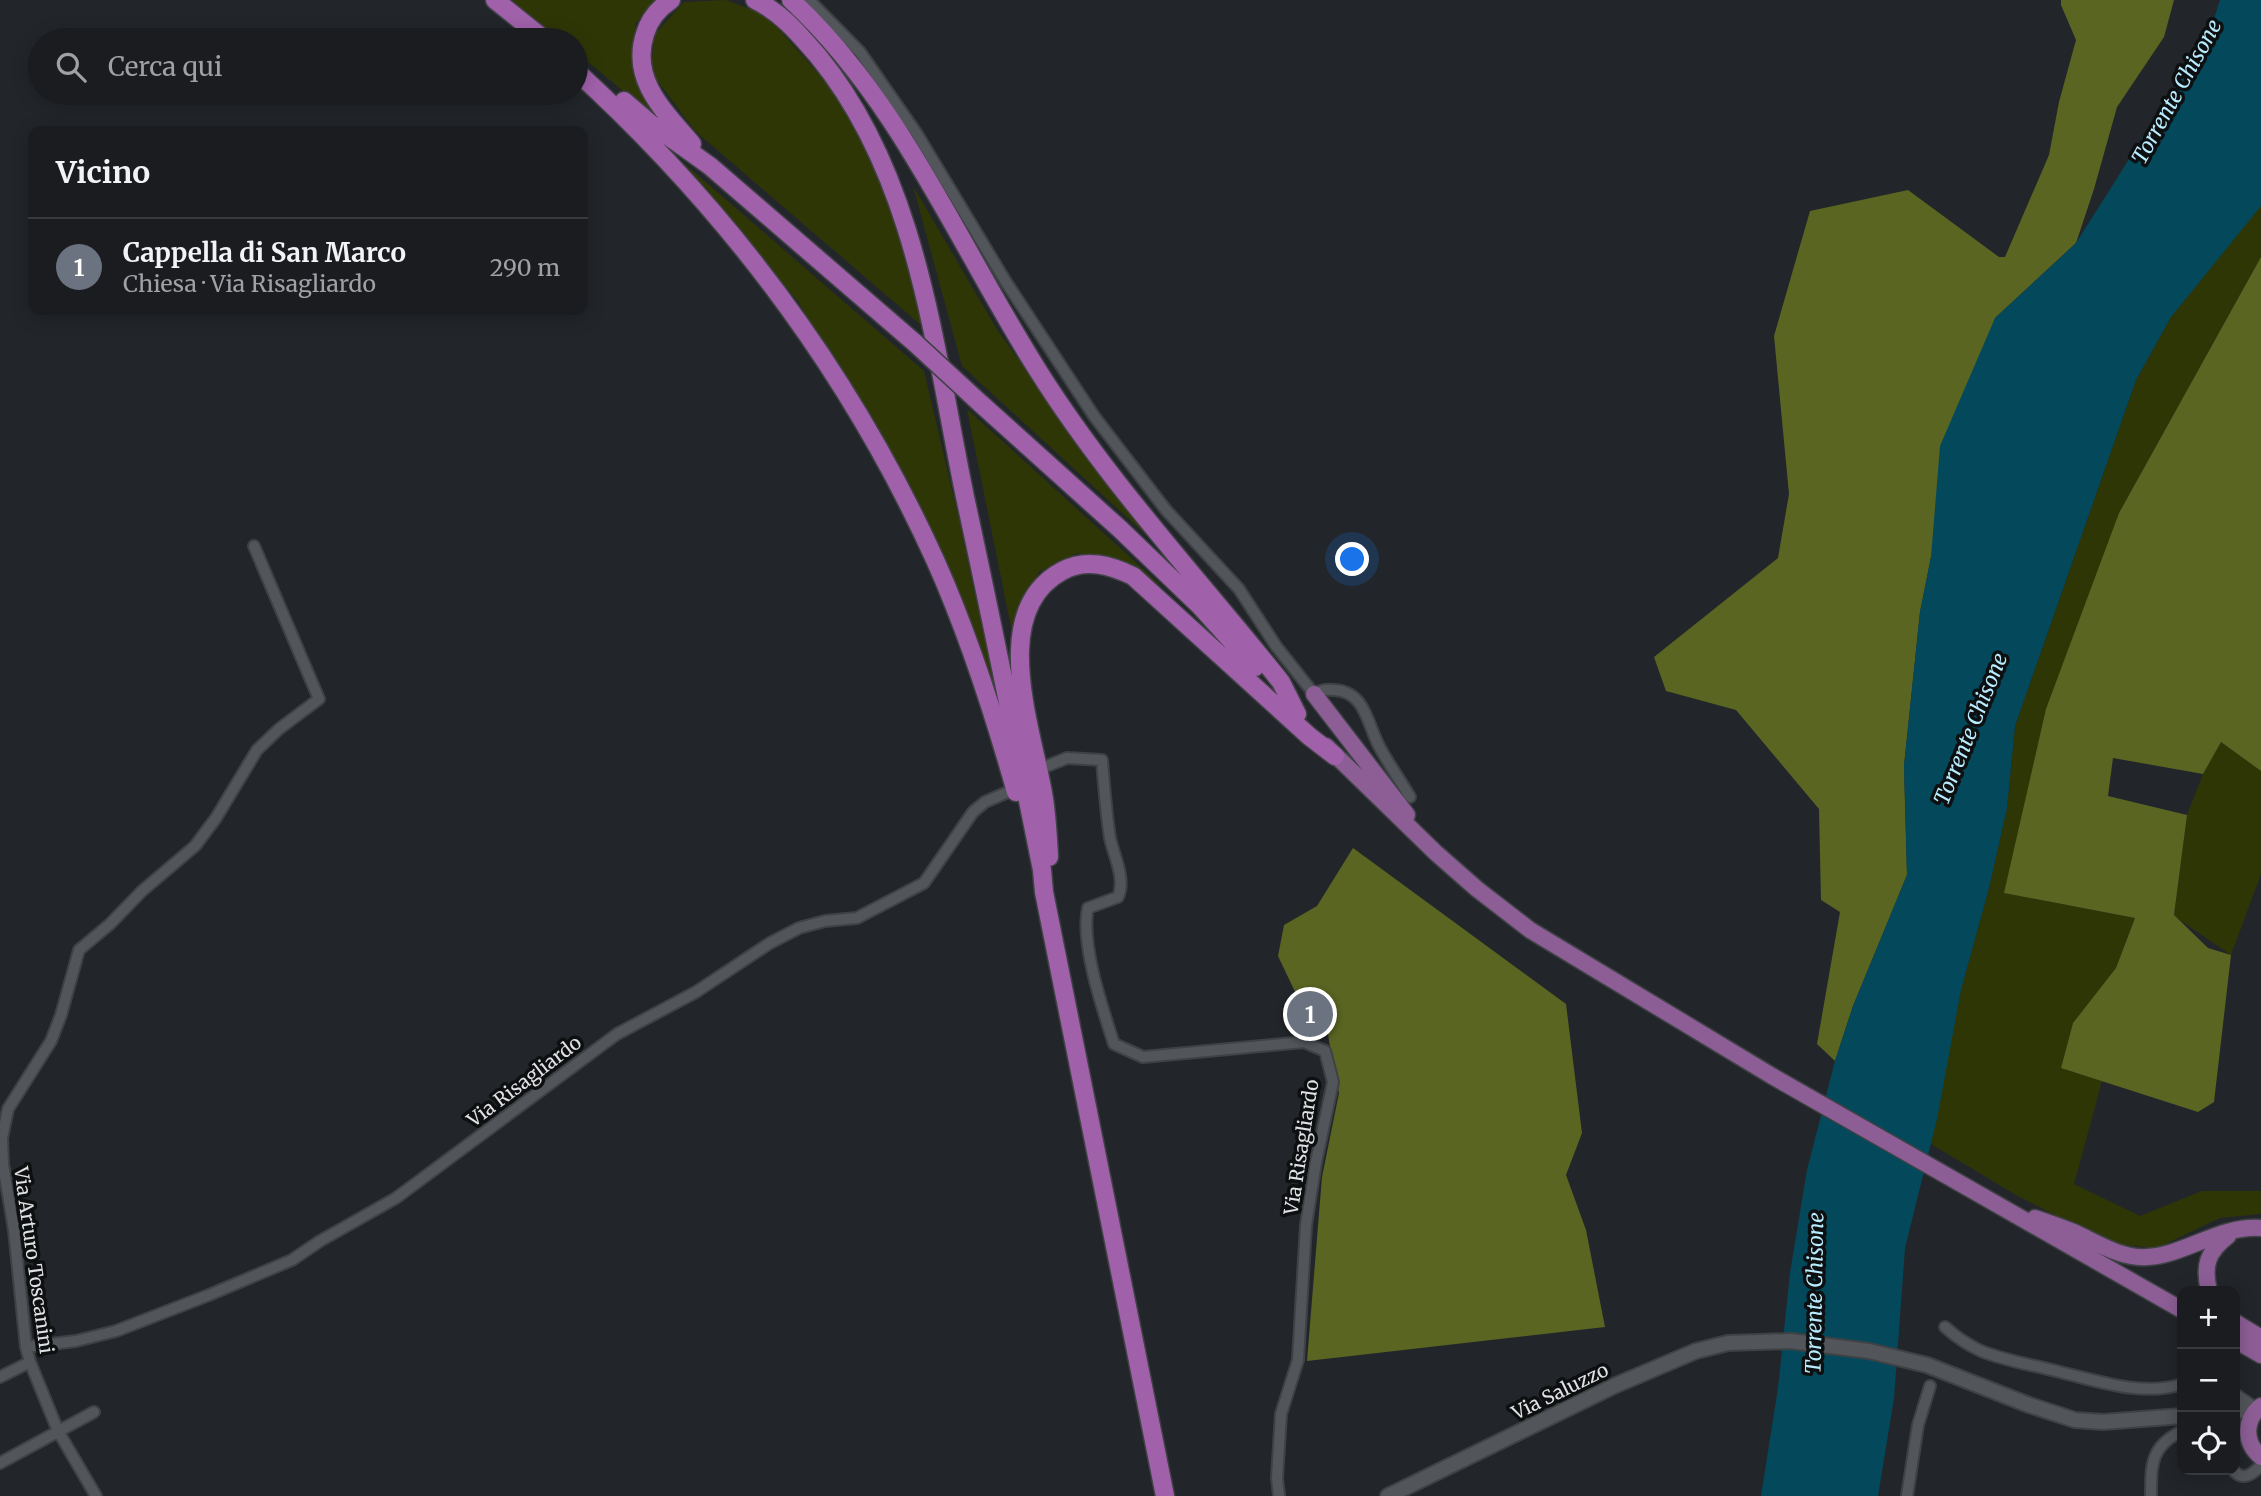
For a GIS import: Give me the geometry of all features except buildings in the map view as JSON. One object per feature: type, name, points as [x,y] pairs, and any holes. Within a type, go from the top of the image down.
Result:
[{"type":"highway","points":[[495,0],[530,28]]},
{"type":"highway","points":[[671,0],[652,20],[643,39],[641,60],[644,80],[662,109],[710,166]]},
{"type":"highway","points":[[755,0],[793,27],[826,66],[848,99],[885,173],[922,283],[987,593],[1042,870],[1044,892],[1142,1353]]},
{"type":"highway","points":[[778,0],[822,48],[858,100],[892,169],[913,226],[929,282],[957,401],[1156,1424],[1175,1496]]},
{"type":"highway","points":[[791,0],[837,49],[894,125],[1063,410],[1116,481],[1280,682],[1297,714]]},
{"type":"highway","points":[[588,71],[651,124],[710,166],[915,343],[1120,529],[1200,606],[1297,714]]},
{"type":"highway","points":[[588,82],[667,159],[723,223],[787,304],[824,357],[861,418],[904,495],[955,609],[1002,745],[1036,872],[1044,892]]},
{"type":"highway","points":[[1051,875],[1044,799],[1023,688],[1020,648],[1025,617],[1031,602],[1048,579],[1069,568],[1082,564],[1104,565],[1133,576],[1309,736],[1335,756]]},
{"type":"highway","points":[[1156,1424],[1165,1496]]},
{"type":"main road","points":[[1314,694],[1436,853]]},
{"type":"main road","points":[[1297,714],[1335,756],[1436,853],[1477,890],[1530,930],[1772,1076],[2177,1307]]},
{"type":"main road","points":[[1999,1206],[2068,1230],[2127,1257],[2167,1254],[2234,1230],[2261,1228]]},
{"type":"main road","points":[[2208,1286],[2207,1261],[2214,1246],[2234,1230]]},
{"type":"main road","points":[[2240,1325],[2261,1338]]},
{"type":"main road","name":"Via Saluzzo","points":[[1388,1496],[1671,1360],[1713,1346],[1756,1341],[1822,1343],[1869,1350],[1927,1365],[2075,1420],[2103,1422],[2177,1416]]},
{"type":"main road","points":[[2240,1343],[2261,1355]]},
{"type":"main road","points":[[2240,1410],[2259,1407]]},
{"type":"main road","points":[[2259,1407],[2241,1434],[2261,1457]]},
{"type":"street","points":[[810,0],[860,52],[917,134],[1006,282],[1094,416],[1166,510],[1239,589],[1276,646],[1314,694],[1320,690],[1338,690],[1357,698],[1380,747],[1410,797]]},
{"type":"street","name":"Via Arturo Toscanini","points":[[96,1496],[58,1430],[26,1347],[2,1138],[9,1109],[51,1041],[79,950],[195,846],[216,818],[257,750],[279,729],[319,699],[254,546]]},
{"type":"street","name":"Via Risagliardo","points":[[1047,766],[1067,758],[1102,760],[1109,827],[1121,891],[1118,897],[1088,908],[1086,930],[1098,994],[1114,1044],[1143,1057],[1304,1042],[1325,1051],[1333,1082],[1315,1162],[1306,1225],[1298,1360],[1282,1414],[1277,1478],[1279,1496]]},
{"type":"street","name":"Via Risagliardo","points":[[26,1347],[76,1341],[116,1331],[292,1260],[396,1198],[617,1034],[696,992],[770,943],[799,928],[825,920],[857,918],[924,883],[973,812],[985,802],[1008,792]]},
{"type":"street","points":[[1945,1327],[1978,1349],[2002,1358],[2078,1377],[2140,1388],[2177,1385]]},
{"type":"street","points":[[0,1377],[30,1362]]},
{"type":"street","points":[[1908,1496],[1919,1425],[1930,1385]]},
{"type":"street","points":[[2240,1397],[2259,1407]]},
{"type":"street","points":[[0,1463],[94,1412]]},
{"type":"street","points":[[2151,1496],[2151,1467],[2155,1453],[2168,1438],[2177,1434]]},
{"type":"street","points":[[2240,1475],[2253,1474],[2261,1465]]},
{"type":"green space","points":[[511,0],[656,0],[636,23],[633,68],[653,116],[588,62],[588,28],[546,28]]},
{"type":"green space","points":[[726,0],[766,15],[842,100],[893,212],[922,326],[695,131],[651,72],[654,35],[684,2]]},
{"type":"green space","points":[[2061,0],[2174,0],[2164,37],[2117,107],[2076,243],[1995,318],[1931,557],[1920,612],[1904,766],[1907,875],[1853,1006],[1835,1061],[1817,1044],[1840,912],[1821,900],[1819,809],[1736,710],[1666,691],[1654,657],[1778,558],[1789,494],[1774,336],[1810,211],[1908,190],[1999,257],[2005,257],[2049,155],[2059,102],[2076,40]]},
{"type":"green space","points":[[664,146],[924,371],[998,703],[971,626],[899,465],[797,300]]},
{"type":"green space","points":[[913,186],[996,328],[1065,425],[1156,544],[962,366]]},
{"type":"green space","points":[[2261,205],[2261,257],[2119,513],[2005,893],[2135,918],[2116,968],[2073,1023],[2061,1068],[2102,1081],[2074,1184],[2140,1216],[2202,1191],[2261,1191],[2261,1214],[2220,1218],[2157,1248],[2112,1244],[2016,1195],[1931,1144],[1961,990],[1989,888],[2007,808],[2015,726],[2136,380],[2171,317]]},
{"type":"green space","points":[[2261,257],[2261,771],[2221,742],[2203,774],[2113,758],[2108,796],[2187,815],[2174,915],[2208,948],[2231,955],[2214,1102],[2198,1112],[2061,1068],[2073,1023],[2116,968],[2135,918],[2004,893],[2046,709],[2119,513]]},
{"type":"green space","points":[[967,409],[1164,588],[1127,563],[1077,553],[1039,572],[1022,605],[1014,642]]},
{"type":"green space","points":[[2221,742],[2261,771],[2261,874],[2231,955],[2174,916],[2187,815],[2203,774]]},
{"type":"green space","points":[[1353,848],[1566,1004],[1582,1133],[1566,1175],[1586,1230],[1605,1327],[1307,1361],[1322,1177],[1339,1093],[1323,993],[1298,998],[1278,956],[1284,925],[1317,906]]},
{"type":"water","name":"Torrente Chisone","points":[[2220,0],[2261,0],[2261,206],[2171,317],[2136,380],[2015,726],[2007,808],[1989,888],[1961,990],[1937,1119],[1905,1248],[1894,1398],[1878,1496],[1761,1496],[1778,1388],[1790,1273],[1807,1170],[1835,1061],[1853,1006],[1907,875],[1904,766],[1920,612],[1931,557],[1940,446],[1995,318],[2076,243],[2210,31]]},
{"type":"place","name":"Cappella di San Marco","points":[[1310,1014]]}]
